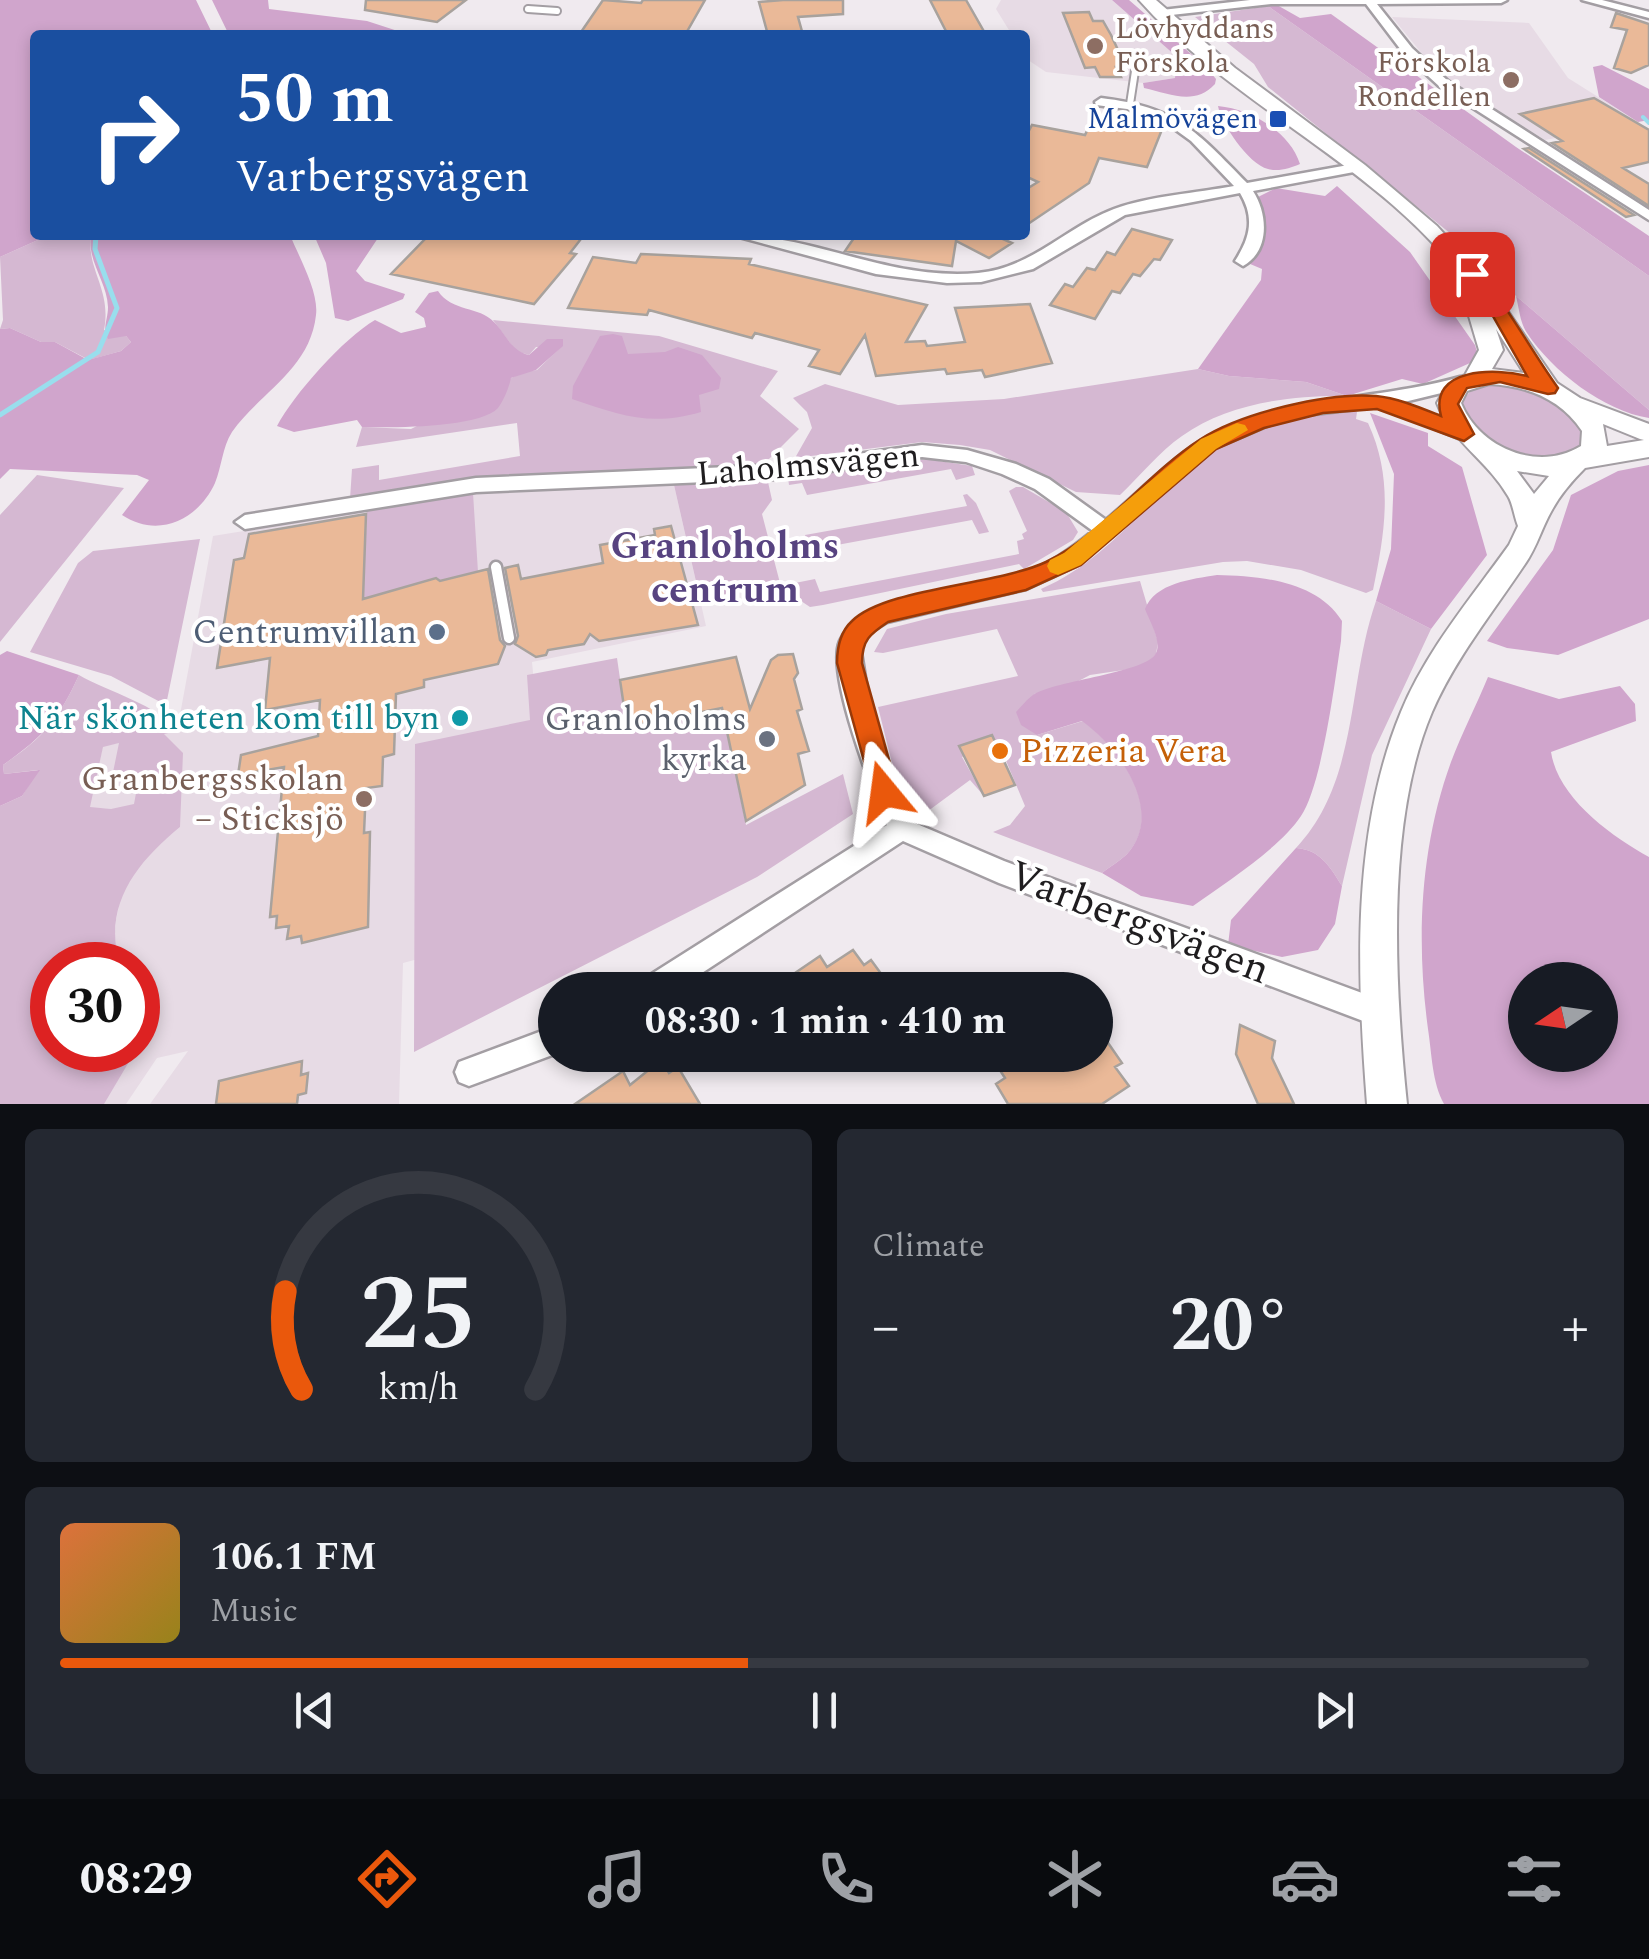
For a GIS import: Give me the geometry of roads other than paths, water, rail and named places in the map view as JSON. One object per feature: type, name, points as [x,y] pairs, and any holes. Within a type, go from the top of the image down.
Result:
[{"type":"street","points":[[1147,0],[1257,94],[1278,119],[1449,248],[1494,302],[1524,358],[1548,388]]},
{"type":"street","points":[[1162,13],[1257,2],[1501,0]]},
{"type":"street","points":[[1588,0],[1649,15]]},
{"type":"street","points":[[1370,2],[1408,51],[1444,84],[1649,216]]},
{"type":"street","points":[[1101,102],[1157,110],[1181,125],[1254,199],[1259,229],[1243,262]]},
{"type":"street","points":[[760,240],[906,274],[964,280],[1010,272],[1035,262],[1095,222],[1121,211],[1346,169]]},
{"type":"street","points":[[1346,169],[1429,249],[1475,301],[1490,337],[1491,350],[1468,380],[1451,392],[1450,415],[1521,494],[1530,524]]},
{"type":"street","points":[[680,972],[901,829],[884,792],[850,663],[850,645],[860,628],[880,615],[1026,582],[1072,559],[1209,444],[1234,431],[1323,406],[1421,397],[1468,380],[1512,377],[1548,388],[1606,419],[1649,432]]},
{"type":"street","points":[[1377,402],[1405,410],[1526,465],[1579,462],[1649,448]]},
{"type":"street","points":[[1387,1104],[1379,1013],[1380,905],[1387,834],[1400,767],[1416,713],[1444,660],[1520,550],[1530,524],[1579,462],[1594,450],[1594,430],[1571,402]]},
{"type":"street","name":"Laholmsvägen","points":[[245,522],[476,485],[778,472],[922,451],[967,456],[1009,469],[1042,484],[1106,530]]},
{"type":"street","name":"Varbergsvägen","points":[[901,829],[998,871],[1379,1013]]},
{"type":"street","points":[[468,1072],[538,1046]]},
{"type":"lane","points":[[528,9],[557,11]]},
{"type":"lane","points":[[1130,104],[1137,58]]},
{"type":"lane","points":[[496,567],[509,638]]},
{"type":"waterway","points":[[1643,117],[1649,123]]},
{"type":"waterway","points":[[0,415],[98,352],[117,308],[95,249],[96,240]]},
{"type":"place","name":"Lövhyddans Förskola","points":[[1095,46]]},
{"type":"place","name":"Förskola Rondellen","points":[[1511,80]]},
{"type":"place","name":"Malmövägen","points":[[1278,119]]},
{"type":"place","name":"Centrumvillan","points":[[437,632]]},
{"type":"place","name":"När skönheten kom till byn","points":[[460,718]]},
{"type":"place","name":"Granloholms kyrka","points":[[767,739]]},
{"type":"place","name":"Pizzeria Vera","points":[[1000,751]]},
{"type":"place","name":"Granbergsskolan – Sticksjö","points":[[364,799]]},
{"type":"district","name":"Granloholms centrum","points":[[725,569]]}]
